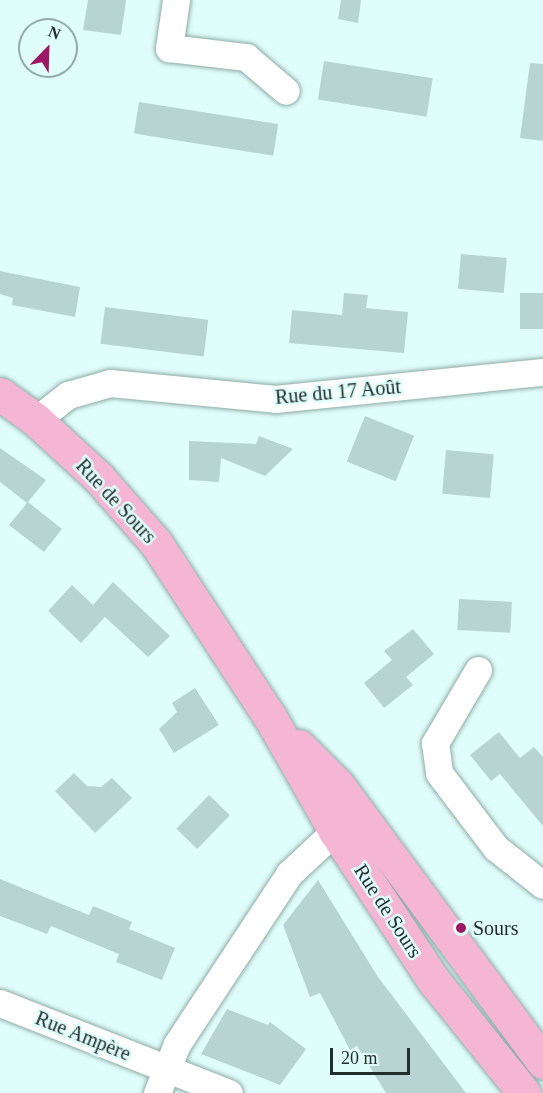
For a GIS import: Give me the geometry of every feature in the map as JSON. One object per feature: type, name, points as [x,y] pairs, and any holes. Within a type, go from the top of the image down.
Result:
[{"type":"main road","name":"Rue de Sours","points":[[0,394],[36,420],[99,478],[156,543],[270,717],[335,831],[434,981],[524,1093]]},
{"type":"main road","name":"Rue de Sours","points":[[270,717],[338,785],[543,1062]]},
{"type":"street","points":[[176,0],[169,48],[246,57],[286,91]]},
{"type":"street","name":"Rue du 17 Août","points":[[36,420],[68,395],[110,382],[275,399],[543,372]]},
{"type":"street","points":[[478,670],[435,743],[439,773],[496,848],[543,885]]},
{"type":"street","points":[[162,1081],[177,1044],[289,874],[335,831]]},
{"type":"street","name":"Rue Ampère","points":[[0,1003],[162,1081],[229,1093]]},
{"type":"building","points":[[88,0],[126,0],[121,35],[83,30]]},
{"type":"building","points":[[341,0],[361,0],[358,23],[338,19]]},
{"type":"building","points":[[324,61],[433,78],[427,117],[318,100]]},
{"type":"building","points":[[530,63],[543,64],[543,141],[520,138]]},
{"type":"building","points":[[139,102],[278,124],[273,156],[134,134]]},
{"type":"building","points":[[461,254],[507,258],[504,293],[458,289]]},
{"type":"building","points":[[0,271],[80,287],[75,317],[12,305],[13,298],[0,294]]},
{"type":"building","points":[[344,293],[368,295],[366,308],[408,312],[404,353],[289,343],[292,310],[342,315]]},
{"type":"building","points":[[520,293],[543,293],[543,329],[520,329]]},
{"type":"building","points":[[105,307],[208,320],[204,356],[100,344]]},
{"type":"building","points":[[365,416],[414,436],[396,481],[347,461]]},
{"type":"building","points":[[259,436],[293,449],[265,476],[221,458],[219,482],[189,480],[189,441],[256,444]]},
{"type":"building","points":[[0,448],[46,480],[28,502],[62,529],[44,552],[9,525],[27,503],[0,482]]},
{"type":"building","points":[[446,450],[494,454],[490,498],[442,494]]},
{"type":"building","points":[[113,582],[170,636],[148,657],[105,617],[81,643],[48,611],[72,585],[93,605]]},
{"type":"building","points":[[459,599],[512,602],[510,633],[457,630]]},
{"type":"building","points":[[413,629],[434,654],[406,677],[413,685],[384,708],[364,683],[392,660],[384,651]]},
{"type":"building","points":[[195,688],[219,725],[174,753],[159,729],[177,712],[172,703]]},
{"type":"building","points":[[499,732],[520,758],[534,747],[543,757],[543,826],[500,774],[491,781],[470,755]]},
{"type":"building","points":[[74,773],[87,786],[101,787],[112,778],[132,798],[95,833],[55,791]]},
{"type":"building","points":[[209,795],[230,815],[197,849],[176,829]]},
{"type":"building","points":[[0,879],[89,915],[93,906],[132,922],[129,929],[175,948],[162,980],[116,962],[119,954],[51,926],[47,934],[0,916]]},
{"type":"building","points":[[318,880],[378,977],[466,1093],[386,1093],[357,1046],[350,1050],[320,993],[310,997],[283,925]]},
{"type":"building","points":[[227,1009],[268,1025],[270,1022],[306,1049],[280,1085],[201,1054]]},
{"type":"place","name":"Sours","points":[[461,928]]}]
